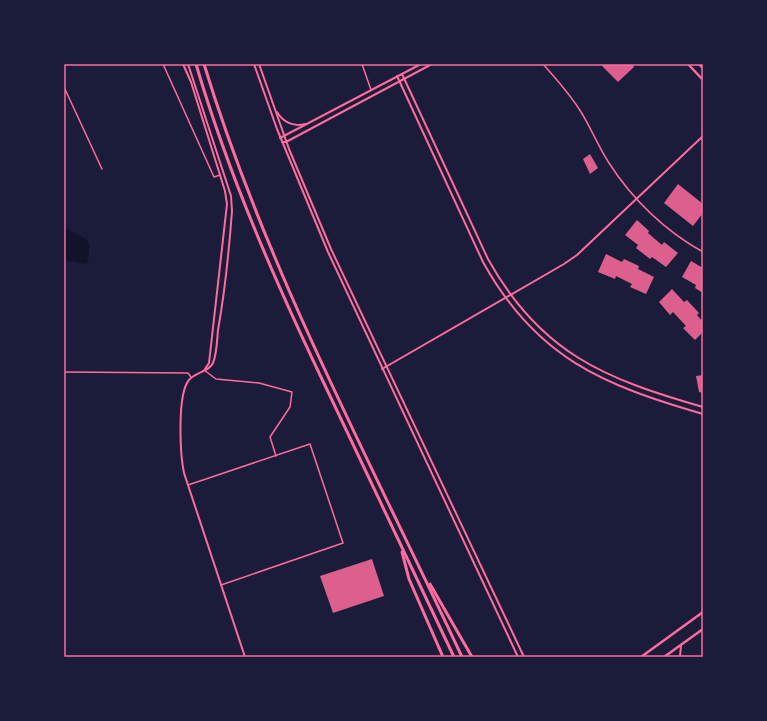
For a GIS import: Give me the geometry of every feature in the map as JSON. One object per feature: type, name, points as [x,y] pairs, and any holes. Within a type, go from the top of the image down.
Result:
[{"type":"highway","points":[[196,64],[223,148],[288,307],[454,657]]},
{"type":"highway","points":[[204,64],[249,194],[295,304],[462,657]]},
{"type":"highway","points":[[400,544],[409,579],[443,657]]},
{"type":"highway","points":[[416,559],[472,657]]},
{"type":"main road","points":[[688,64],[703,80]]},
{"type":"main road","points":[[699,64],[703,68]]},
{"type":"main road","points":[[641,657],[703,612]]},
{"type":"main road","points":[[664,657],[703,629]]},
{"type":"street","points":[[163,64],[214,177],[220,175]]},
{"type":"street","points":[[183,64],[191,82],[227,197],[226,225],[209,363],[204,370]]},
{"type":"street","points":[[188,64],[232,203],[214,361],[210,367],[191,377],[183,393],[181,417],[182,462],[188,485],[245,657]]},
{"type":"street","points":[[254,64],[280,138],[328,252],[518,657]]},
{"type":"street","points":[[259,64],[286,142],[331,249],[524,657]]},
{"type":"street","points":[[362,64],[371,90]]},
{"type":"street","points":[[280,138],[420,64]]},
{"type":"street","points":[[282,142],[286,142],[432,64]]},
{"type":"street","points":[[543,64],[574,101],[608,162],[636,197],[663,224],[678,236],[703,252]]},
{"type":"street","points":[[402,74],[488,259],[510,295],[527,315],[552,340],[594,368],[645,390],[703,408]]},
{"type":"street","points":[[397,76],[483,262],[505,298],[517,314],[548,344],[591,373],[643,396],[703,414]]},
{"type":"street","points":[[64,87],[102,169]]},
{"type":"street","points":[[274,108],[282,119],[289,124],[296,125],[308,123]]},
{"type":"street","points":[[382,369],[564,264],[577,255],[636,197],[703,136]]},
{"type":"street","points":[[204,370],[216,379],[259,383],[292,392],[290,407],[270,437],[276,456]]},
{"type":"street","points":[[64,372],[188,373],[191,377]]},
{"type":"street","points":[[188,485],[310,444],[343,543],[221,585]]},
{"type":"street","points":[[680,657],[681,645]]},
{"type":"shaded area","points":[[64,228],[83,237],[88,243],[89,255],[87,264],[64,260]]},
{"type":"building","points":[[604,64],[632,64],[634,67],[618,82],[602,66]]},
{"type":"building","points":[[590,154],[598,168],[590,174],[583,159]]},
{"type":"building","points":[[678,184],[703,204],[703,213],[693,226],[664,203]]},
{"type":"building","points":[[637,220],[649,231],[648,233],[662,245],[664,242],[678,253],[666,267],[652,257],[650,259],[636,248],[638,245],[625,235]]},
{"type":"building","points":[[606,254],[622,262],[624,259],[639,266],[638,269],[654,277],[646,294],[630,287],[632,284],[616,276],[615,279],[598,272]]},
{"type":"building","points":[[691,261],[703,268],[703,293],[695,288],[696,285],[682,277]]},
{"type":"building","points":[[672,289],[684,302],[687,300],[699,313],[697,315],[703,322],[703,332],[695,340],[683,328],[686,326],[673,312],[670,315],[659,302]]},
{"type":"building","points":[[703,375],[703,393],[699,392],[696,376]]},
{"type":"building","points":[[372,559],[384,596],[333,613],[320,576]]}]
